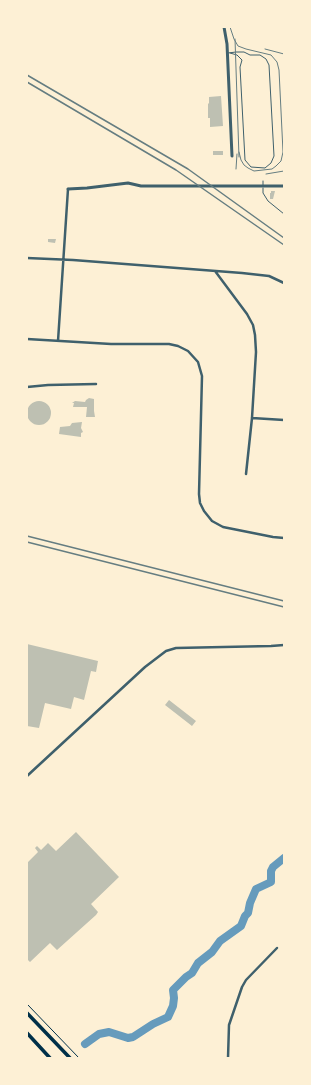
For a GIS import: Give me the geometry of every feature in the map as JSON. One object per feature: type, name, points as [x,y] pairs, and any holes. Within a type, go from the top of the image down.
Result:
[{"type":"main road","points":[[27,1013],[70,1058]]},
{"type":"main road","points":[[27,1033],[50,1058]]},
{"type":"street","points":[[224,27],[229,53],[232,156]]},
{"type":"street","points":[[58,341],[68,189],[128,183],[141,186],[284,186]]},
{"type":"street","points":[[27,258],[64,259],[215,270],[264,275],[284,283]]},
{"type":"street","points":[[215,270],[247,314],[254,328],[256,348],[252,418],[246,474]]},
{"type":"street","points":[[27,339],[111,344],[174,345],[190,353],[196,360],[201,370],[202,397],[199,496],[203,509],[212,521],[224,528],[284,538]]},
{"type":"street","points":[[27,387],[96,384]]},
{"type":"street","points":[[252,418],[284,420]]},
{"type":"street","points":[[27,776],[150,663],[166,651],[181,648],[284,645]]},
{"type":"street","points":[[228,1058],[229,1025],[242,986],[276,948]]},
{"type":"lane","points":[[244,52],[250,55],[260,55],[266,59],[270,65],[274,156],[271,163],[265,168],[251,167],[245,160],[240,67],[242,60],[237,55],[229,53],[244,52]]},
{"type":"lane","points":[[263,181],[263,193],[268,201],[284,214]]},
{"type":"path","points":[[27,1004],[79,1058]]},
{"type":"building","points":[[221,96],[223,126],[210,127],[210,118],[208,118],[209,97]]},
{"type":"building","points":[[213,151],[223,151],[223,155],[213,155]]},
{"type":"building","points":[[271,191],[275,191],[273,199],[270,199]]},
{"type":"building","points":[[48,239],[56,239],[55,243],[48,242]]},
{"type":"building","points":[[89,398],[94,399],[95,417],[86,417],[87,407],[73,407],[74,403],[72,403],[75,401],[85,402]]},
{"type":"building","points":[[39,401],[48,404],[51,413],[48,422],[39,425],[30,422],[27,413],[30,404]]},
{"type":"building","points":[[82,422],[81,428],[83,432],[81,433],[81,437],[59,434],[60,427],[70,426],[72,423]]},
{"type":"building","points":[[27,644],[98,661],[96,672],[91,671],[84,700],[74,697],[71,709],[45,703],[39,728],[27,726]]},
{"type":"building","points":[[169,700],[196,721],[192,726],[165,705]]},
{"type":"building","points":[[76,832],[119,877],[91,904],[98,912],[96,915],[57,950],[50,943],[30,962],[27,959],[27,863],[38,852],[35,848],[37,846],[41,850],[48,843],[56,851]]},
{"type":"waterway","points":[[85,1044],[99,1034],[109,1032],[128,1038],[133,1037],[153,1024],[168,1017],[173,1006],[173,990],[192,973],[198,963],[212,952],[220,941],[241,926],[245,916],[248,913],[250,903],[256,889],[271,882],[271,871],[273,867],[284,858]]},
{"type":"tram line","points":[[230,27],[238,46],[271,55],[277,62],[279,70],[283,152],[281,161],[272,169],[254,171],[244,165],[239,152]]},
{"type":"tram line","points":[[235,39],[239,157]]},
{"type":"tram line","points":[[265,49],[284,54]]},
{"type":"tram line","points":[[236,169],[237,154]]},
{"type":"tram line","points":[[266,174],[284,171]]},
{"type":"railway","points":[[27,75],[188,169],[284,238]]},
{"type":"railway","points":[[27,82],[176,170],[284,245]]},
{"type":"railway","points":[[27,536],[284,601]]},
{"type":"railway","points":[[27,542],[284,607]]}]
